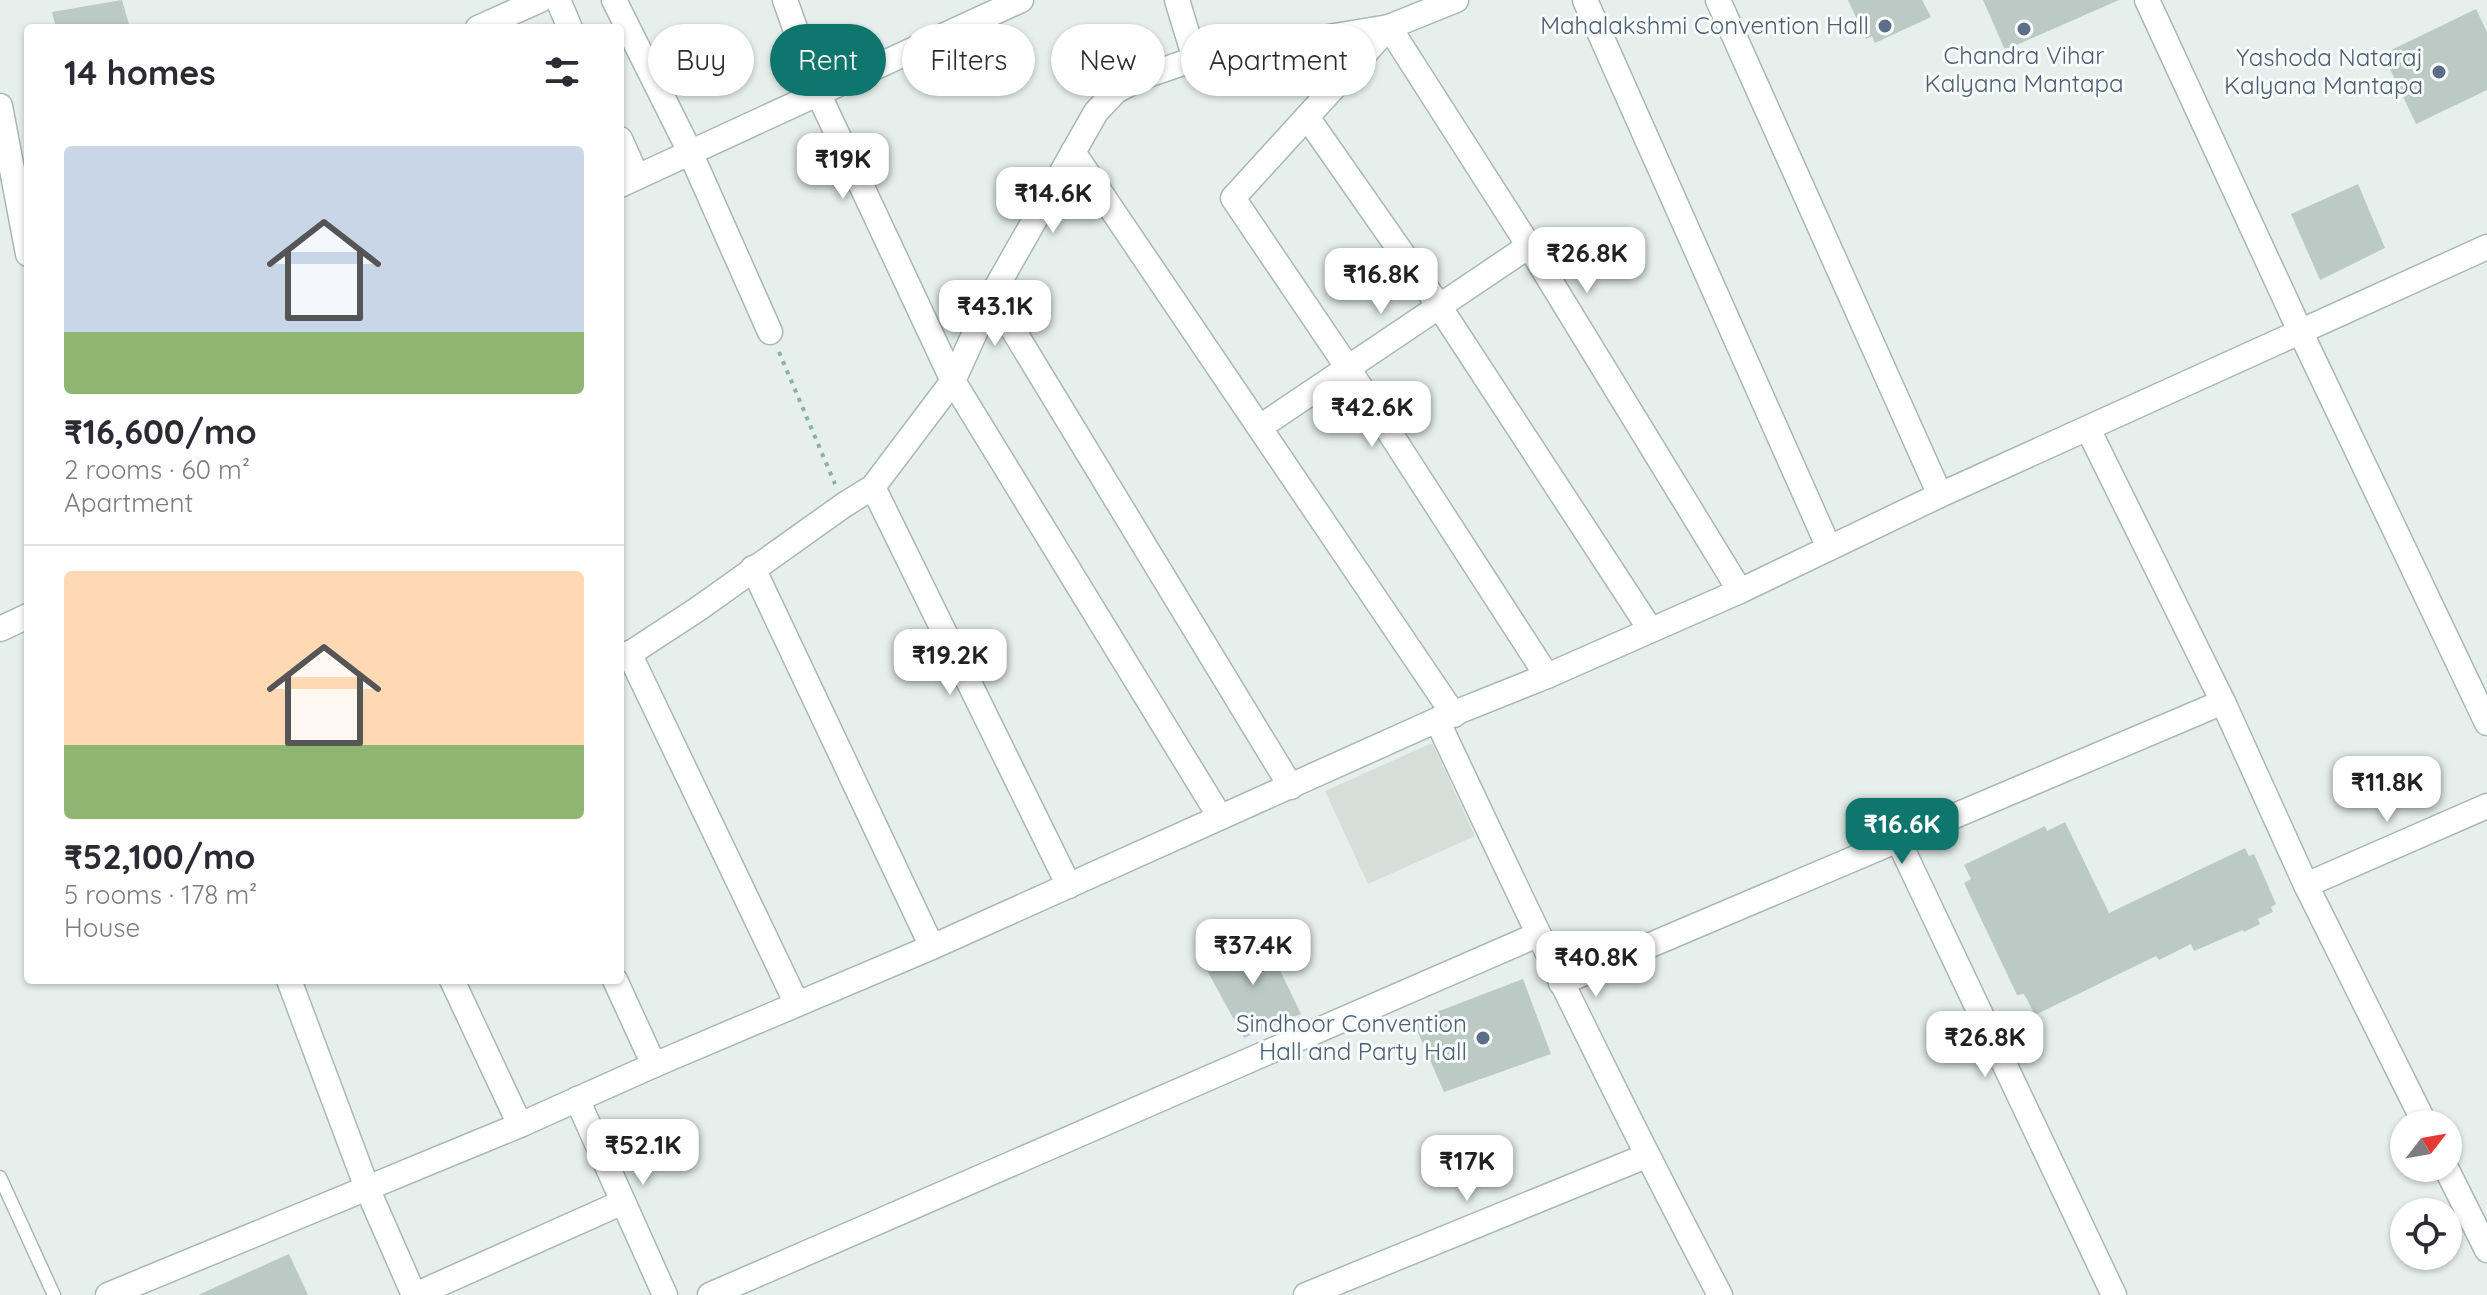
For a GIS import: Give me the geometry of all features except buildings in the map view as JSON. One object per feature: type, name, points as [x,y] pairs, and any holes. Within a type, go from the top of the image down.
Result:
[{"type":"street","points":[[506,22],[540,0]]},
{"type":"street","points":[[558,0],[568,24]]},
{"type":"street","points":[[614,0],[690,152],[770,332]]},
{"type":"street","points":[[785,0],[794,24]]},
{"type":"street","points":[[886,62],[1021,0]]},
{"type":"street","points":[[1177,0],[1184,24]]},
{"type":"street","points":[[1376,29],[1389,27],[1456,0]]},
{"type":"street","points":[[1585,0],[1829,548]]},
{"type":"street","points":[[1718,0],[1940,495]]},
{"type":"street","points":[[2147,0],[2300,331],[2487,723]]},
{"type":"street","points":[[1389,27],[1233,198],[1348,368],[1547,676]]},
{"type":"street","points":[[1389,27],[1529,246],[1740,591]]},
{"type":"street","points":[[797,1004],[625,656],[873,487],[953,381],[992,295],[1096,112],[1116,91],[1142,77],[1181,64]]},
{"type":"street","points":[[624,158],[629,181],[811,96]]},
{"type":"street","points":[[819,96],[953,381],[1220,817]]},
{"type":"street","points":[[0,106],[24,233]]},
{"type":"street","points":[[1307,117],[1439,306],[1650,629]]},
{"type":"street","points":[[1073,152],[1260,427],[1446,718],[1537,935],[1646,1156],[1720,1295]]},
{"type":"street","points":[[1260,427],[1529,246]]},
{"type":"street","points":[[108,1295],[520,1125],[932,947],[1220,817],[1740,591],[1940,495],[2487,247]]},
{"type":"street","points":[[992,295],[1291,787]]},
{"type":"street","points":[[2088,429],[2223,702],[2306,885],[2418,1110]]},
{"type":"street","points":[[873,487],[1069,886]]},
{"type":"street","points":[[753,568],[932,947]]},
{"type":"street","points":[[0,629],[24,618]]},
{"type":"street","points":[[1561,983],[2223,702]]},
{"type":"street","points":[[2306,885],[2487,806]]},
{"type":"street","points":[[1899,842],[2114,1295]]},
{"type":"street","points":[[710,1295],[1537,935]]},
{"type":"street","points":[[290,984],[367,1188],[415,1295],[623,1202]]},
{"type":"street","points":[[454,984],[520,1125]]},
{"type":"street","points":[[617,984],[654,1065]]},
{"type":"street","points":[[577,1099],[665,1295]]},
{"type":"street","points":[[1306,1295],[1646,1156]]},
{"type":"street","points":[[2453,1182],[2487,1250]]},
{"type":"lane","points":[[0,1177],[54,1295]]},
{"type":"path","points":[[770,332],[844,505]]},
{"type":"shaded area","points":[[1432,743],[1475,836],[1368,884],[1325,791]]},
{"type":"place","name":"Mahalakshmi Convention Hall","points":[[1885,26]]},
{"type":"place","name":"Chandra Vihar Kalyana Mantapa","points":[[2024,29]]},
{"type":"place","name":"Yashoda Nataraj Kalyana Mantapa","points":[[2439,72]]},
{"type":"place","name":"Sindhoor Convention Hall and Party Hall","points":[[1483,1038]]}]
